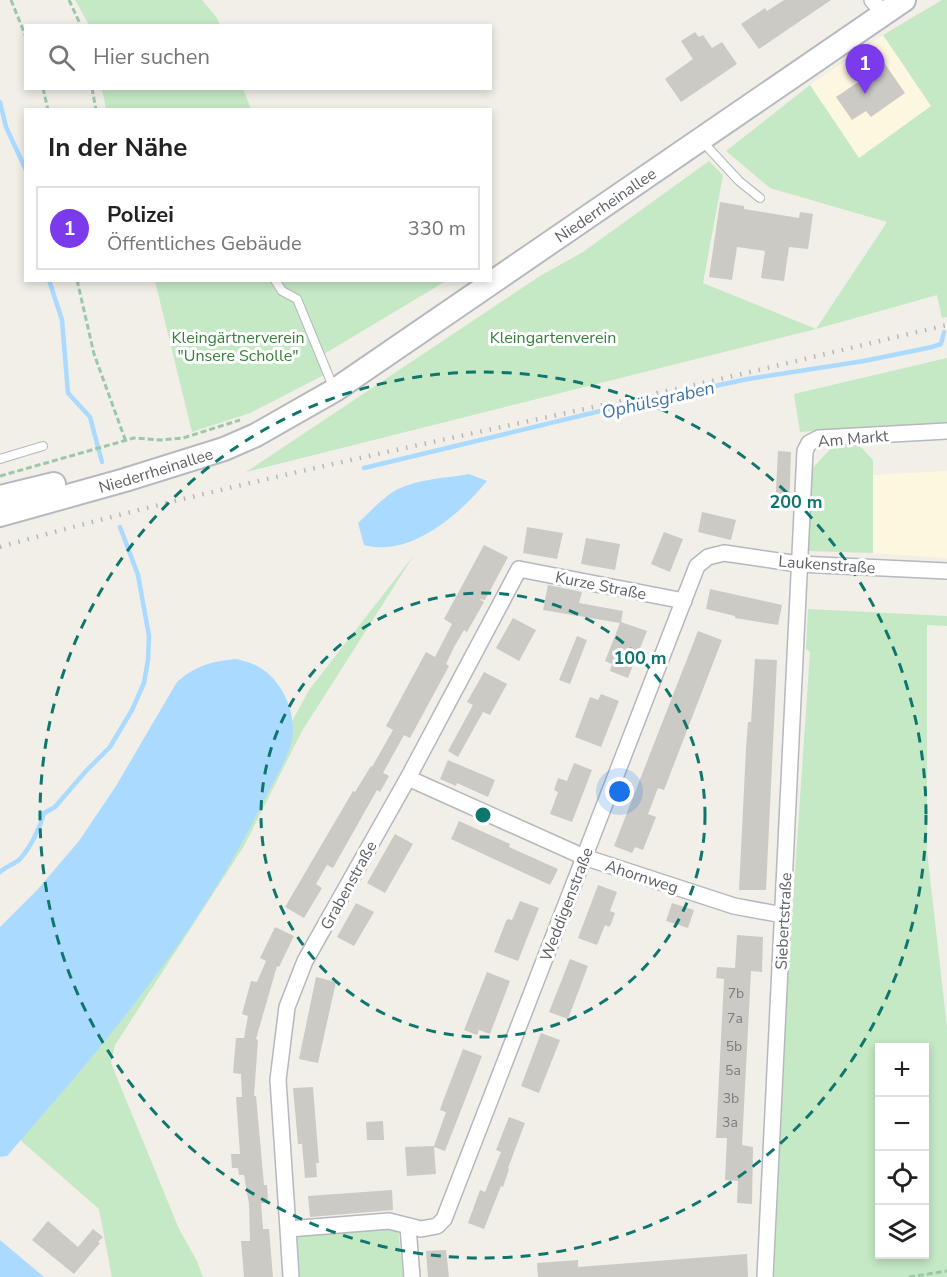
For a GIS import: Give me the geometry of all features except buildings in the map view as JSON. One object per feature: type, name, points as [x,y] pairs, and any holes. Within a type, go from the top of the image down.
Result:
[{"type":"main road","name":"Niederrheinallee","points":[[2,498],[200,444],[305,407],[335,390],[700,139],[878,7],[904,0]]},
{"type":"street","name":"Am Markt","points":[[799,564],[805,451],[809,443],[819,438],[947,431]]},
{"type":"street","name":"Laukenstraße","points":[[708,557],[724,553],[799,564],[947,571]]},
{"type":"street","name":"Weddigenstraße","points":[[288,1229],[389,1221],[421,1229],[437,1226],[444,1219],[697,566],[708,557]]},
{"type":"street","name":"Siebertstraße","points":[[765,1277],[799,564]]},
{"type":"street","name":"Kurze Straße","points":[[519,569],[684,601]]},
{"type":"street","name":"Grabenstraße","points":[[291,1277],[278,1080],[287,1007],[305,962],[408,778],[519,569]]},
{"type":"street","name":"Ahornweg","points":[[408,778],[584,857],[734,906],[783,915]]},
{"type":"street","points":[[408,1227],[412,1277]]},
{"type":"lane","points":[[700,139],[739,181],[760,198]]},
{"type":"lane","points":[[276,282],[282,291],[297,299],[335,390]]},
{"type":"lane","points":[[0,459],[43,446]]},
{"type":"path","points":[[11,0],[24,33]]},
{"type":"path","points":[[69,0],[80,24]]},
{"type":"path","points":[[43,90],[48,108]]},
{"type":"path","points":[[92,90],[96,108]]},
{"type":"path","points":[[77,282],[94,354],[125,440]]},
{"type":"path","points":[[2,498],[83,451],[134,438],[161,440],[183,438],[246,418]]},
{"type":"path","points":[[909,1277],[947,1271]]},
{"type":"shaded area","points":[[883,35],[932,106],[859,158],[810,85]]},
{"type":"shaded area","points":[[947,471],[947,558],[873,553],[873,475]]},
{"type":"green space","points":[[75,0],[202,0],[220,24],[88,24]]},
{"type":"green space","points":[[942,0],[947,0],[947,317],[942,318],[937,295],[816,329],[887,222],[770,188],[726,151],[810,85],[859,158],[931,106],[883,35]]},
{"type":"green space","points":[[102,90],[243,90],[251,108],[106,108]]},
{"type":"green space","name":"Kleingartenverein","points":[[709,161],[723,175],[703,283],[816,329],[246,472],[540,276],[583,252]]},
{"type":"green space","name":"Kleingärtnerverein \"Unsere Scholle\"","points":[[155,282],[444,282],[324,354],[332,370],[322,376],[250,413],[192,432]]},
{"type":"green space","points":[[947,358],[947,423],[800,432],[794,394]]},
{"type":"green space","points":[[858,442],[873,460],[873,553],[808,551],[810,471],[835,444]]},
{"type":"green space","points":[[414,555],[302,731],[244,846],[115,1045],[111,1063],[179,1229],[203,1277],[112,1277],[99,1209],[19,1139],[226,844],[309,690]]},
{"type":"green space","points":[[808,609],[947,616],[947,626],[927,625],[927,851],[947,1027],[947,1277],[774,1277],[789,958],[810,652],[806,649]]},
{"type":"green space","points":[[387,1225],[398,1229],[403,1277],[300,1277],[297,1239],[304,1231]]},
{"type":"water","points":[[469,474],[487,481],[463,507],[433,530],[399,545],[381,547],[364,545],[358,523],[392,492],[414,483]]},
{"type":"water","points":[[236,659],[263,670],[272,677],[285,696],[293,729],[290,747],[282,765],[233,858],[206,904],[176,948],[77,1074],[7,1156],[0,1157],[0,927],[38,889],[79,841],[116,786],[177,682],[204,665]]},
{"type":"water","points":[[0,1240],[44,1277],[0,1277]]},
{"type":"waterway","points":[[0,102],[6,127],[24,166]]},
{"type":"waterway","points":[[50,282],[62,320],[68,393],[90,417],[102,462]]},
{"type":"waterway","name":"Ophülsgraben","points":[[364,468],[642,401],[748,379],[864,361],[932,347],[941,344],[944,332]]},
{"type":"waterway","name":"Ophülsgraben","points":[[0,872],[21,858],[35,837],[44,813],[55,807],[110,747],[132,710],[144,683],[149,636],[138,575],[120,527]]},
{"type":"railway","points":[[0,547],[252,483],[710,381],[947,325]]},
{"type":"place","name":"Polizei","points":[[865,94]]}]
